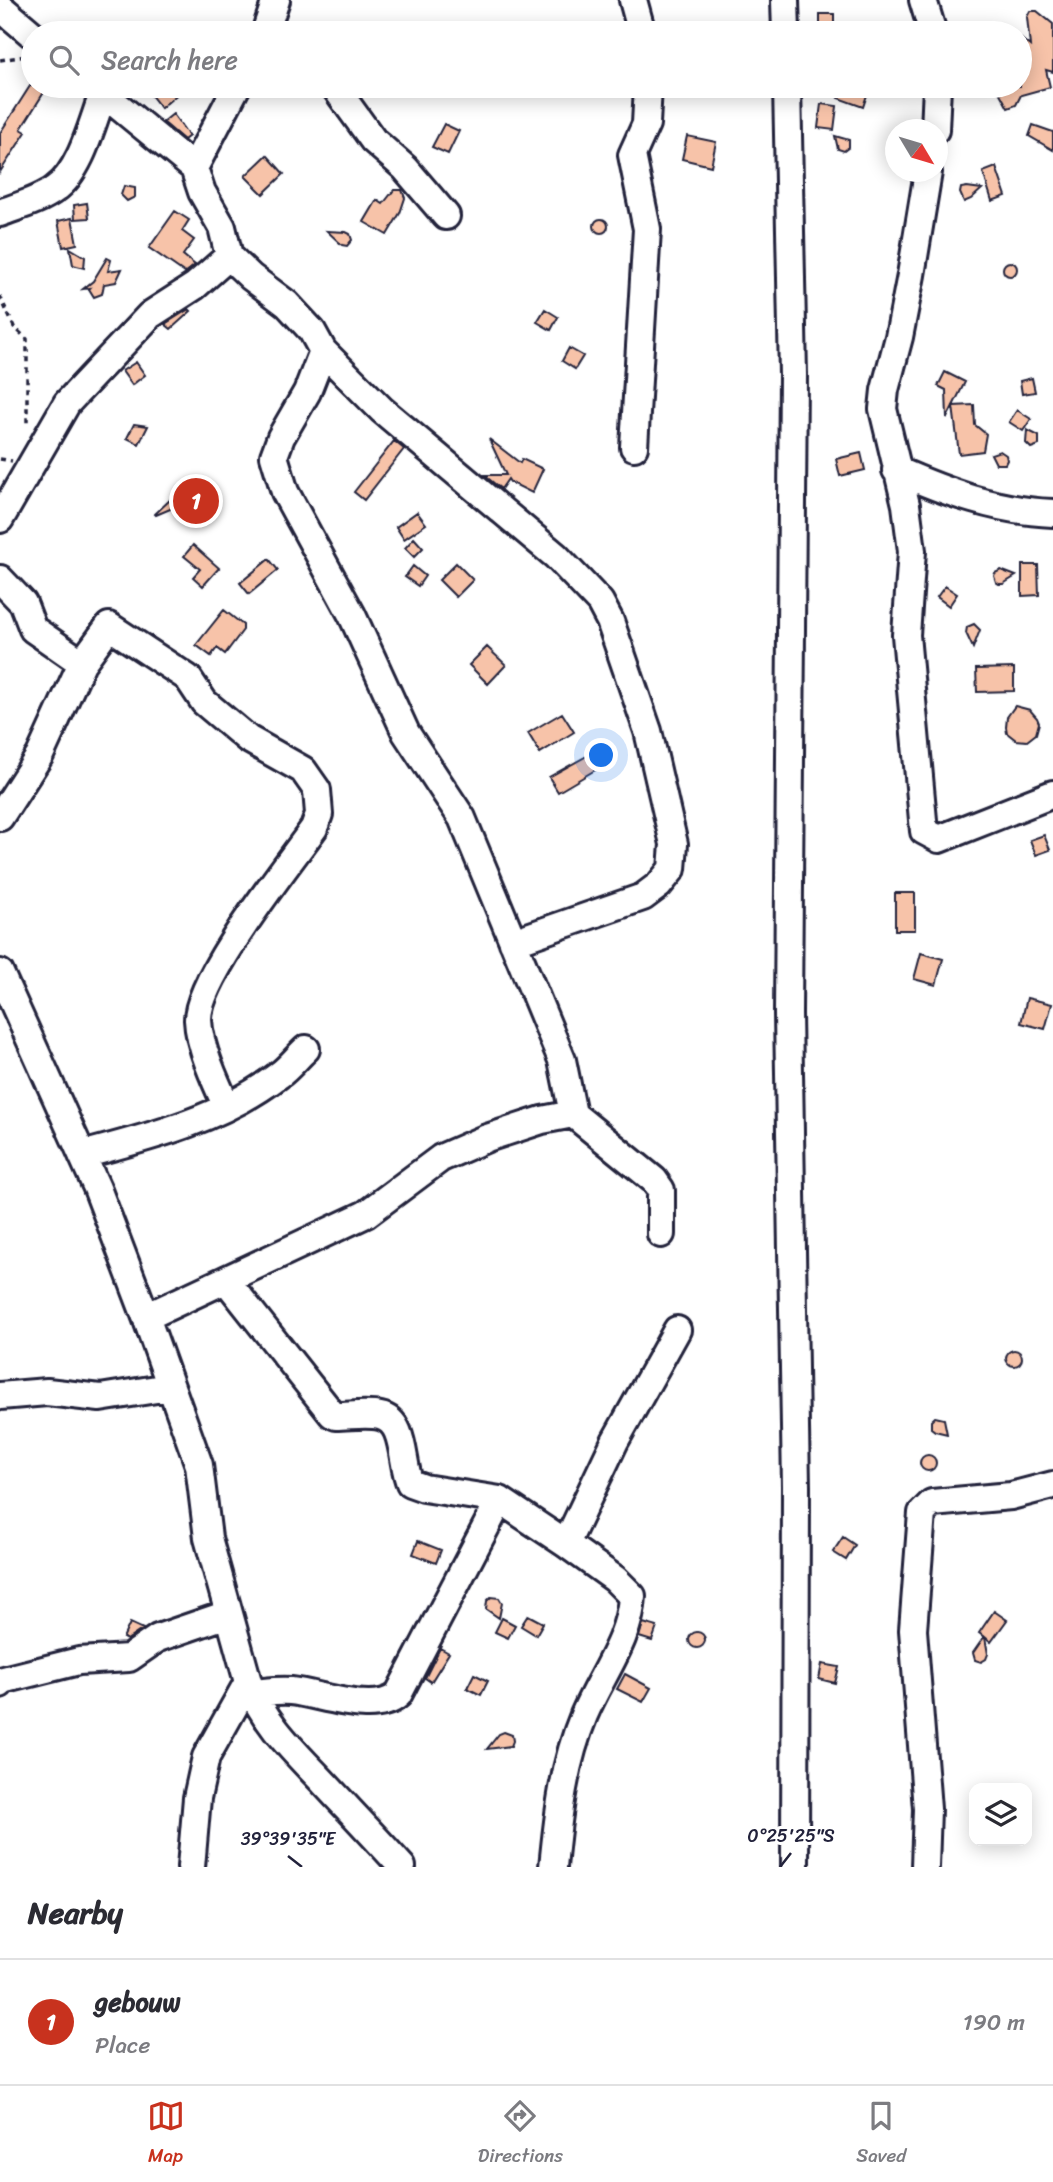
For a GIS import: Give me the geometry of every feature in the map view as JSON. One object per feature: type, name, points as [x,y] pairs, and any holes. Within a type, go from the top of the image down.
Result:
[{"type":"street","points":[[269,21],[276,0]]},
{"type":"street","points":[[634,0],[639,21]]},
{"type":"street","points":[[785,0],[786,21]]},
{"type":"street","points":[[923,0],[929,21]]},
{"type":"street","points":[[0,8],[21,25]]},
{"type":"street","points":[[0,213],[55,190],[69,177],[80,157],[97,98]]},
{"type":"street","points":[[109,98],[194,167],[202,192],[222,226],[229,256],[251,277],[287,304],[312,331],[323,351],[382,410],[556,555],[600,602],[610,621],[648,731],[674,844],[672,869],[659,885],[643,897],[513,942]]},
{"type":"street","points":[[194,167],[231,98]]},
{"type":"street","points":[[343,98],[373,140],[405,168],[446,216]]},
{"type":"street","points":[[634,447],[647,229],[632,155],[646,124],[647,98]]},
{"type":"street","points":[[787,98],[793,375],[788,1014],[796,1486],[795,1867]]},
{"type":"street","points":[[936,98],[936,119]]},
{"type":"street","points":[[926,182],[911,275],[883,409],[906,505],[912,551],[906,635],[924,831],[939,839],[1053,794]]},
{"type":"street","points":[[0,519],[66,403],[150,315],[195,286],[229,256]]},
{"type":"street","points":[[323,351],[307,392],[281,437],[274,456],[285,492],[352,615],[406,733],[461,818],[562,1060],[573,1114],[654,1181],[661,1190],[661,1234]]},
{"type":"street","points":[[896,470],[938,489],[970,499],[1031,512],[1053,513]]},
{"type":"street","points":[[0,579],[23,603],[33,629],[82,663]]},
{"type":"street","points":[[0,817],[40,755],[82,663],[109,626],[188,678],[204,702],[248,739],[303,770],[317,790],[318,814],[314,828],[216,966],[198,1018],[211,1070],[227,1107]]},
{"type":"street","points":[[0,973],[82,1155],[146,1317],[199,1465],[208,1538],[250,1688],[267,1721],[402,1867]]},
{"type":"street","points":[[82,1155],[147,1138],[227,1107],[279,1075],[306,1049]]},
{"type":"street","points":[[146,1317],[366,1214],[441,1158],[542,1119],[573,1114]]},
{"type":"street","points":[[226,1280],[332,1413],[336,1416],[383,1416],[391,1422],[397,1429],[410,1483],[424,1488],[499,1500],[615,1579],[632,1596],[628,1625],[584,1715],[569,1759],[559,1809],[553,1867]]},
{"type":"street","points":[[566,1544],[615,1441],[677,1330]]},
{"type":"street","points":[[0,1396],[47,1392],[100,1398],[169,1387]]},
{"type":"street","points":[[925,1867],[927,1809],[913,1630],[922,1513],[932,1503],[1012,1496],[1053,1485]]},
{"type":"street","points":[[250,1688],[380,1704],[391,1701],[398,1695],[499,1500]]},
{"type":"street","points":[[0,1684],[4,1680],[79,1661],[130,1658],[158,1638],[228,1614]]},
{"type":"street","points":[[191,1867],[197,1798],[206,1757],[250,1688]]},
{"type":"path","points":[[0,60],[21,56]]},
{"type":"path","points":[[0,296],[14,327],[27,339],[27,438],[35,456]]},
{"type":"building","points":[[1030,11],[1037,11],[1053,24],[1053,72],[1046,70],[1050,87],[1032,92],[1032,21],[1027,21]]},
{"type":"building","points":[[820,14],[834,14],[834,21],[820,21]]},
{"type":"building","points":[[22,98],[40,98],[21,129],[26,132],[0,172],[0,133]]},
{"type":"building","points":[[153,98],[173,98],[161,108]]},
{"type":"building","points":[[838,98],[866,98],[863,107]]},
{"type":"building","points":[[1003,98],[1020,98],[1016,105],[1008,108]]},
{"type":"building","points":[[821,104],[837,106],[834,130],[818,128]]},
{"type":"building","points":[[173,114],[189,136],[184,140],[163,122]]},
{"type":"building","points":[[444,124],[459,131],[448,154],[432,147]]},
{"type":"building","points":[[1033,125],[1053,132],[1053,150],[1029,136]]},
{"type":"building","points":[[687,136],[716,142],[711,166],[682,159]]},
{"type":"building","points":[[835,136],[849,140],[849,147],[844,151],[838,149]]},
{"type":"building","points":[[267,155],[284,174],[263,194],[245,176]]},
{"type":"building","points":[[996,167],[1006,196],[992,201],[983,172]]},
{"type":"building","points":[[124,186],[135,188],[135,197],[127,201],[121,195]]},
{"type":"building","points":[[961,188],[982,189],[964,202]]},
{"type":"building","points":[[394,190],[402,190],[405,198],[387,235],[364,222],[377,200],[383,204]]},
{"type":"building","points":[[87,203],[89,218],[75,219],[74,205]]},
{"type":"building","points":[[175,211],[189,220],[182,231],[194,240],[183,255],[195,265],[185,273],[149,248]]},
{"type":"building","points":[[72,218],[77,244],[63,247],[58,221]]},
{"type":"building","points":[[598,219],[604,219],[608,226],[604,233],[598,233],[594,229],[594,223]]},
{"type":"building","points":[[327,231],[346,232],[352,240],[347,246],[342,245]]},
{"type":"building","points":[[70,248],[85,257],[84,268],[73,265]]},
{"type":"building","points":[[107,258],[111,260],[108,271],[122,269],[116,282],[104,284],[102,294],[94,297],[90,288],[83,289],[93,281]]},
{"type":"building","points":[[1007,262],[1013,262],[1017,269],[1013,276],[1007,276],[1003,272],[1003,266]]},
{"type":"building","points":[[189,309],[191,311],[171,329],[165,324]]},
{"type":"building","points":[[545,309],[558,317],[551,330],[537,322]]},
{"type":"building","points":[[569,348],[583,356],[575,369],[562,361]]},
{"type":"building","points":[[136,362],[145,375],[132,385],[122,371]]},
{"type":"building","points":[[945,372],[965,382],[947,418],[946,390],[938,386]]},
{"type":"building","points":[[1032,378],[1035,392],[1022,394],[1020,381]]},
{"type":"building","points":[[974,405],[975,425],[986,434],[983,451],[959,454],[953,406]]},
{"type":"building","points":[[1017,410],[1031,419],[1023,431],[1009,422]]},
{"type":"building","points":[[134,424],[148,426],[139,444],[127,438]]},
{"type":"building","points":[[1027,430],[1039,436],[1039,445],[1031,448],[1026,443]]},
{"type":"building","points":[[489,439],[520,463],[522,459],[543,469],[532,493],[508,479],[501,489],[484,475],[506,475]]},
{"type":"building","points":[[394,441],[404,449],[364,500],[354,492]]},
{"type":"building","points":[[1000,451],[1006,455],[1005,464],[996,464],[991,454]]},
{"type":"building","points":[[861,453],[865,470],[840,476],[836,459]]},
{"type":"building","points":[[188,483],[201,496],[155,514]]},
{"type":"building","points":[[417,512],[426,524],[404,539],[396,527]]},
{"type":"building","points":[[414,538],[423,548],[414,557],[405,548]]},
{"type":"building","points":[[193,545],[219,568],[203,586],[193,577],[200,569],[184,556]]},
{"type":"building","points":[[269,559],[278,570],[249,594],[240,583]]},
{"type":"building","points":[[456,563],[473,580],[456,597],[439,580]]},
{"type":"building","points":[[1022,565],[1038,565],[1039,595],[1022,596]]},
{"type":"building","points":[[413,566],[425,576],[418,586],[405,577]]},
{"type":"building","points":[[1001,570],[1016,576],[999,584],[994,576]]},
{"type":"building","points":[[945,586],[957,594],[949,606],[937,597]]},
{"type":"building","points":[[224,610],[243,625],[243,630],[225,654],[217,648],[211,656],[196,645]]},
{"type":"building","points":[[974,624],[980,630],[973,648],[966,633],[967,627]]},
{"type":"building","points":[[487,647],[506,665],[488,684],[469,665]]},
{"type":"building","points":[[1014,668],[1014,691],[977,692],[976,669]]},
{"type":"building","points":[[1015,706],[1030,710],[1039,723],[1036,734],[1027,741],[1016,740],[1007,733],[1007,717]]},
{"type":"building","points":[[562,713],[574,732],[540,753],[528,733]]},
{"type":"building","points":[[594,752],[602,766],[558,792],[549,777]]},
{"type":"building","points":[[1044,835],[1050,850],[1036,855],[1030,840]]},
{"type":"building","points":[[895,893],[915,893],[915,930],[895,930]]},
{"type":"building","points":[[921,953],[943,959],[936,985],[914,979]]},
{"type":"building","points":[[1027,998],[1052,1004],[1045,1029],[1021,1023]]},
{"type":"building","points":[[1014,1350],[1022,1358],[1014,1366],[1006,1358]]},
{"type":"building","points":[[935,1417],[944,1419],[947,1434],[931,1428],[931,1421]]},
{"type":"building","points":[[928,1455],[936,1463],[928,1471],[920,1463]]},
{"type":"building","points":[[843,1537],[855,1545],[846,1560],[833,1552]]},
{"type":"building","points":[[418,1541],[441,1550],[436,1563],[413,1554]]},
{"type":"building","points":[[491,1597],[499,1598],[502,1603],[499,1618],[486,1609],[487,1601]]},
{"type":"building","points":[[994,1611],[1007,1620],[991,1642],[985,1637],[988,1654],[981,1662],[975,1660],[973,1653],[984,1637],[979,1633]]},
{"type":"building","points":[[528,1615],[543,1623],[536,1635],[521,1626]]},
{"type":"building","points":[[502,1618],[515,1625],[508,1638],[495,1632]]},
{"type":"building","points":[[130,1623],[143,1629],[127,1640],[123,1638]]},
{"type":"building","points":[[643,1623],[657,1627],[652,1641],[639,1637]]},
{"type":"building","points":[[694,1632],[700,1632],[705,1640],[703,1646],[694,1648],[689,1643],[689,1637]]},
{"type":"building","points":[[440,1648],[449,1653],[431,1682],[425,1678]]},
{"type":"building","points":[[822,1664],[839,1667],[835,1683],[819,1679]]},
{"type":"building","points":[[474,1674],[488,1681],[481,1695],[467,1688]]},
{"type":"building","points":[[625,1674],[651,1688],[643,1702],[617,1689]]},
{"type":"building","points":[[504,1732],[512,1735],[511,1746],[487,1749],[499,1734]]},
{"type":"place","name":"gebouw","points":[[196,501]]}]
